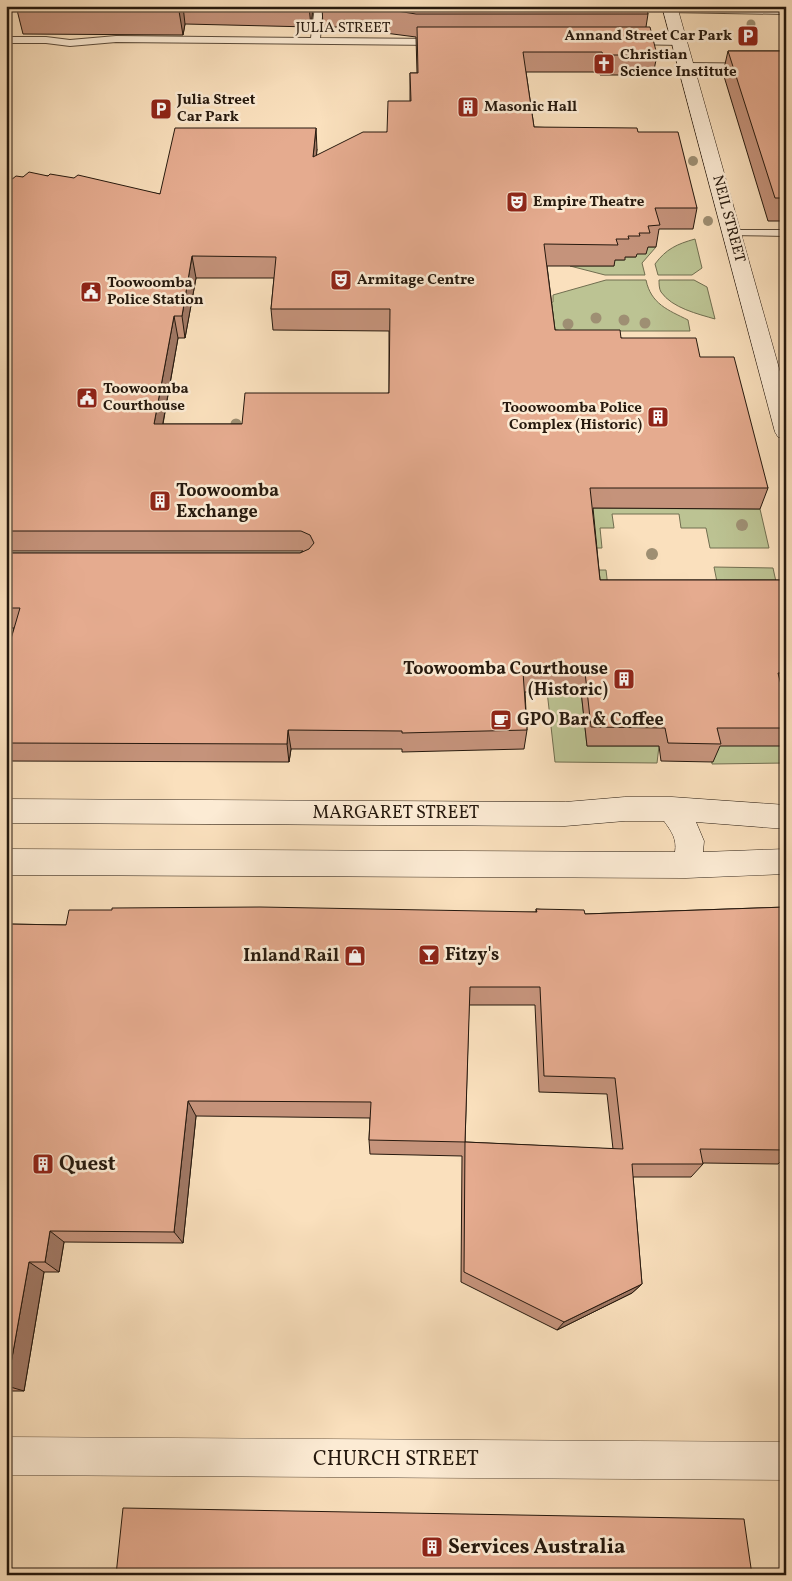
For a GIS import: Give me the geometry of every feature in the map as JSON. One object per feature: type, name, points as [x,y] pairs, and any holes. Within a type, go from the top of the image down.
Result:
[{"type":"street","name":"NEIL STREET","points":[[670,8],[786,432]]},
{"type":"street","name":"MARGARET STREET","points":[[6,811],[565,814],[625,809],[672,809],[786,817]]},
{"type":"street","points":[[672,809],[685,829],[691,843],[686,865]]},
{"type":"street","points":[[6,862],[686,865],[786,861]]},
{"type":"street","name":"CHURCH STREET","points":[[6,1456],[786,1461]]},
{"type":"lane","points":[[315,42],[319,6]]},
{"type":"lane","points":[[670,8],[786,11]]},
{"type":"lane","name":"JULIA STREET","points":[[6,40],[46,40],[70,43],[116,39],[446,42]]},
{"type":"lane","points":[[620,42],[680,42]]},
{"type":"lane","points":[[686,66],[786,66]]},
{"type":"lane","points":[[732,233],[786,233]]},
{"type":"green space","points":[[695,239],[702,268],[692,275],[658,275],[655,264],[663,254],[677,245]]},
{"type":"green space","points":[[644,247],[656,247],[642,263],[645,275],[605,275],[570,266],[614,266],[613,260],[624,260],[624,257],[636,257],[635,255]]},
{"type":"green space","points":[[606,280],[646,280],[648,288],[656,301],[688,320],[690,331],[467,331],[553,302],[553,295]]},
{"type":"green space","points":[[659,280],[694,280],[707,287],[715,319],[686,310],[666,298],[659,288]]},
{"type":"green space","points":[[531,508],[760,509],[769,548],[710,548],[706,528],[681,528],[679,514],[612,514],[614,528],[600,528],[602,548],[589,548],[592,570],[606,570],[608,587],[539,600]]},
{"type":"green space","points":[[714,567],[773,568],[780,600],[718,587]]},
{"type":"green space","points":[[547,691],[581,691],[587,746],[659,746],[657,763],[555,762]]},
{"type":"green space","points":[[770,692],[786,692],[786,763],[712,764],[710,746]]},
{"type":"building","points":[[19,6],[180,6],[179,11],[17,10]]},
{"type":"building","points":[[339,6],[646,6],[648,14],[416,14],[384,9],[339,9]]},
{"type":"building","points":[[417,27],[650,27],[657,55],[603,55],[602,52],[523,52],[534,127],[637,128],[638,132],[678,132],[697,208],[655,208],[660,225],[648,226],[650,233],[639,233],[640,236],[628,236],[629,239],[616,239],[618,245],[544,244],[555,330],[620,330],[621,338],[696,338],[700,357],[734,357],[768,488],[590,488],[600,580],[786,580],[786,673],[778,673],[786,704],[786,728],[717,728],[721,744],[668,743],[665,728],[591,727],[585,672],[523,672],[527,730],[402,733],[402,731],[288,730],[287,744],[6,743],[6,656],[20,608],[6,608],[6,553],[300,553],[309,549],[314,543],[310,535],[301,531],[6,531],[6,184],[16,176],[23,177],[29,172],[74,178],[78,175],[160,194],[175,128],[316,128],[313,157],[363,132],[387,132],[388,101],[411,101],[410,73],[418,73]],"holes":[[[192,256],[276,257],[271,309],[390,309],[389,393],[245,393],[242,424],[154,424],[174,316],[182,316]]]},
{"type":"building","points":[[728,51],[786,51],[786,198],[775,198]]},
{"type":"building","points":[[260,907],[537,912],[536,909],[584,910],[585,914],[786,907],[786,1150],[700,1149],[703,1164],[632,1164],[642,1284],[564,1322],[464,1272],[465,1142],[369,1140],[371,1102],[188,1101],[174,1232],[50,1231],[45,1262],[29,1262],[6,1386],[6,924],[66,925],[69,910],[112,910],[112,908]],"holes":[[[470,987],[540,987],[544,1076],[615,1078],[623,1149],[465,1142]]]},
{"type":"building","name":"Services Australia","points":[[123,1508],[744,1519],[752,1575],[116,1575]]},
{"type":"place","name":"Annand Street Car Park","points":[[748,36]]},
{"type":"place","name":"Christian Science Institute","points":[[604,64]]},
{"type":"place","name":"Masonic Hall","points":[[468,107]]},
{"type":"place","name":"Julia Street Car Park","points":[[161,109]]},
{"type":"place","name":"Empire Theatre","points":[[517,202]]},
{"type":"place","name":"Armitage Centre","points":[[341,280]]},
{"type":"place","name":"Toowoomba Police Station","points":[[91,292]]},
{"type":"place","name":"Toowoomba Courthouse","points":[[87,398]]},
{"type":"place","name":"Tooowoomba Police Complex (Historic)","points":[[658,417]]},
{"type":"place","name":"Toowoomba Exchange","points":[[160,501]]},
{"type":"place","name":"Toowoomba Courthouse (Historic)","points":[[624,679]]},
{"type":"place","name":"GPO Bar & Coffee","points":[[501,720]]},
{"type":"place","name":"Fitzy's","points":[[429,955]]},
{"type":"place","name":"Inland Rail","points":[[355,956]]},
{"type":"place","name":"Quest","points":[[43,1164]]},
{"type":"place","name":"Services Australia","points":[[432,1547]]}]
